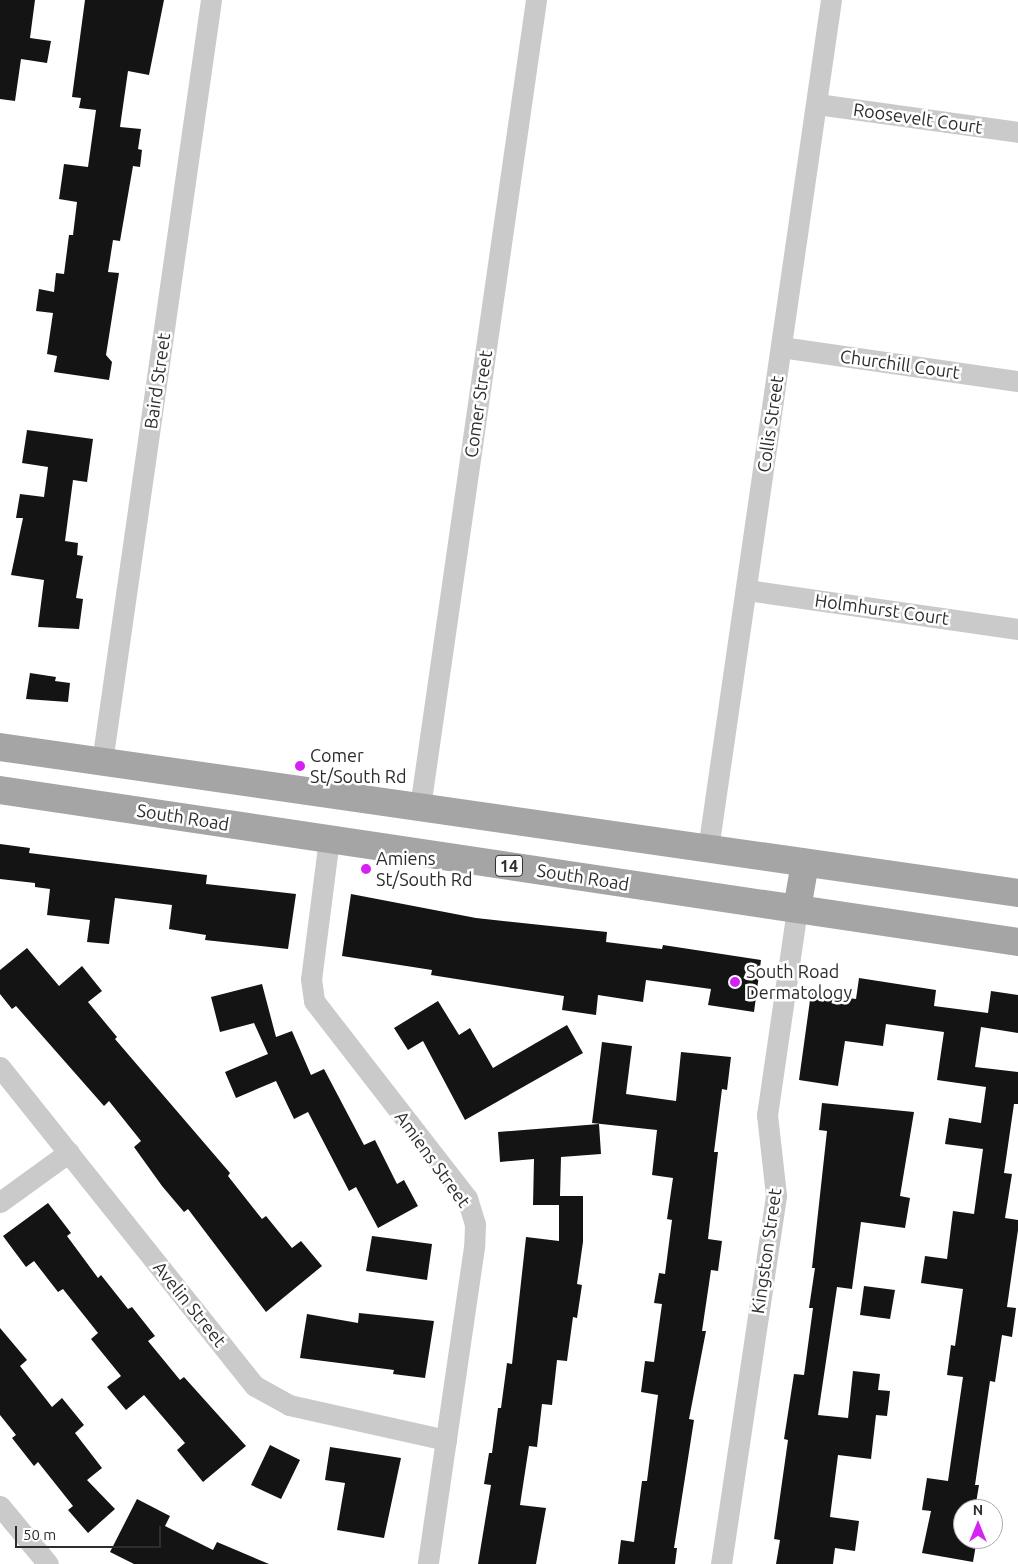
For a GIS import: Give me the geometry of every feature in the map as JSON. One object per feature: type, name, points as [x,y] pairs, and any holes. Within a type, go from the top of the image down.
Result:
[{"type":"main road","points":[[0,747],[1018,893]]},
{"type":"main road","name":"South Road","points":[[0,790],[1018,942]]},
{"type":"main road","points":[[798,909],[805,862]]},
{"type":"street","name":"Baird Street","points":[[102,762],[211,0]]},
{"type":"street","name":"Comer Street","points":[[420,807],[536,0]]},
{"type":"street","name":"Collis Street","points":[[708,849],[831,0]]},
{"type":"street","name":"Roosevelt Court","points":[[817,104],[1018,132]]},
{"type":"street","name":"Churchill Court","points":[[781,347],[1018,381]]},
{"type":"street","name":"Holmhurst Court","points":[[746,590],[1018,629]]},
{"type":"street","name":"Amiens Street","points":[[329,839],[311,979],[314,1001],[467,1198],[475,1224],[474,1247],[428,1564]]},
{"type":"street","name":"Kingston Street","points":[[721,1564],[776,1195],[767,1115],[798,909]]},
{"type":"street","name":"Avelin Street","points":[[0,1067],[255,1386],[289,1405],[446,1440]]},
{"type":"street","points":[[0,1202],[69,1152]]},
{"type":"street","points":[[0,1506],[48,1564]]},
{"type":"building","points":[[0,0],[35,0],[30,38],[51,41],[47,63],[21,59],[15,101],[0,99]]},
{"type":"building","points":[[85,0],[164,0],[149,75],[128,71],[120,127],[141,129],[138,149],[142,150],[140,167],[133,166],[120,241],[113,240],[108,272],[119,273],[106,355],[112,362],[109,380],[54,372],[57,356],[47,354],[53,313],[36,311],[39,289],[54,292],[56,273],[64,274],[69,235],[73,235],[77,202],[59,199],[64,164],[88,167],[96,110],[79,108],[81,98],[72,97]]},
{"type":"building","points":[[27,430],[93,439],[87,482],[73,480],[65,541],[78,543],[77,555],[83,556],[76,598],[83,599],[79,629],[38,627],[44,580],[11,575],[23,518],[16,518],[20,494],[44,497],[48,467],[22,463]]},
{"type":"building","points":[[30,673],[56,677],[55,681],[70,683],[68,702],[26,699]]},
{"type":"building","points":[[0,844],[30,848],[29,853],[207,875],[206,884],[296,894],[288,949],[205,940],[206,935],[169,929],[172,905],[115,898],[109,944],[87,942],[90,920],[47,915],[50,889],[35,887],[35,883],[0,879]]},
{"type":"building","points":[[351,894],[476,918],[607,932],[606,942],[662,949],[663,945],[761,960],[754,1012],[708,1005],[711,989],[646,980],[643,1002],[598,995],[596,1015],[562,1010],[564,996],[431,975],[432,970],[342,956]]},
{"type":"building","points":[[27,948],[59,986],[82,966],[102,991],[88,1002],[117,1037],[115,1039],[230,1173],[228,1176],[262,1219],[266,1216],[292,1248],[301,1241],[322,1266],[266,1312],[188,1209],[184,1212],[162,1186],[134,1147],[141,1141],[109,1101],[104,1106],[16,1006],[12,1009],[0,994],[0,970]]},
{"type":"building","points":[[859,978],[936,990],[934,1006],[988,1013],[991,991],[1018,995],[1018,1033],[981,1027],[975,1067],[1018,1072],[1018,1104],[1014,1104],[1004,1173],[1012,1174],[1005,1218],[1018,1220],[1018,1230],[1007,1307],[1016,1308],[1012,1337],[1002,1335],[995,1382],[990,1381],[975,1485],[979,1485],[977,1499],[953,1499],[953,1549],[975,1549],[973,1562],[922,1553],[931,1511],[922,1510],[927,1478],[948,1481],[963,1377],[947,1375],[951,1345],[955,1346],[963,1289],[921,1283],[925,1256],[947,1259],[953,1211],[974,1214],[983,1149],[945,1144],[949,1118],[981,1123],[986,1087],[937,1080],[944,1032],[886,1024],[883,1046],[845,1041],[838,1086],[799,1080],[811,993],[856,999]]},
{"type":"building","points":[[262,984],[276,1037],[292,1031],[311,1075],[324,1069],[364,1145],[375,1140],[397,1184],[404,1180],[418,1206],[378,1228],[356,1187],[349,1191],[308,1112],[294,1119],[276,1081],[236,1098],[225,1072],[268,1054],[254,1023],[220,1032],[211,997]]},
{"type":"building","points":[[438,1001],[459,1035],[470,1028],[493,1068],[567,1025],[583,1053],[465,1120],[423,1041],[408,1050],[394,1028]]},
{"type":"building","points":[[602,1042],[632,1046],[626,1094],[676,1101],[681,1052],[731,1057],[727,1090],[722,1089],[714,1152],[718,1152],[708,1239],[722,1241],[718,1271],[711,1270],[702,1331],[706,1331],[689,1419],[694,1420],[674,1548],[677,1548],[675,1564],[618,1564],[621,1540],[634,1542],[642,1481],[647,1481],[658,1395],[641,1392],[645,1361],[654,1362],[662,1304],[654,1303],[659,1273],[665,1274],[672,1220],[667,1219],[673,1178],[652,1175],[657,1130],[592,1123]]},
{"type":"building","points":[[822,1103],[914,1112],[900,1196],[910,1198],[905,1228],[861,1222],[852,1289],[837,1287],[818,1415],[848,1418],[853,1371],[880,1374],[878,1390],[890,1391],[887,1416],[876,1415],[871,1459],[838,1455],[830,1517],[859,1521],[855,1551],[835,1548],[833,1564],[776,1564],[780,1540],[774,1539],[788,1440],[784,1439],[794,1374],[804,1375],[813,1308],[809,1308],[815,1268],[812,1268],[827,1131],[819,1130]]},
{"type":"building","points":[[599,1124],[601,1154],[561,1157],[560,1196],[583,1196],[583,1242],[577,1284],[582,1285],[577,1318],[573,1317],[567,1361],[557,1360],[552,1405],[542,1404],[537,1447],[529,1446],[520,1505],[546,1508],[536,1564],[478,1564],[491,1485],[484,1484],[489,1453],[492,1453],[498,1408],[501,1408],[507,1363],[512,1364],[526,1237],[559,1241],[559,1205],[533,1205],[534,1159],[500,1162],[498,1132]]},
{"type":"building","points":[[48,1203],[71,1233],[67,1236],[98,1278],[101,1275],[128,1309],[132,1307],[155,1336],[148,1341],[180,1380],[184,1377],[246,1446],[203,1482],[177,1450],[185,1443],[144,1395],[126,1410],[107,1387],[121,1376],[91,1339],[98,1333],[63,1289],[58,1292],[34,1261],[26,1267],[3,1236]]},
{"type":"building","points":[[372,1236],[432,1244],[427,1280],[366,1271]]},
{"type":"building","points":[[864,1286],[895,1290],[890,1319],[860,1315]]},
{"type":"building","points":[[359,1313],[434,1321],[425,1378],[393,1374],[394,1370],[300,1358],[307,1314],[358,1323]]},
{"type":"building","points":[[0,1328],[27,1360],[20,1366],[52,1407],[62,1398],[84,1425],[75,1433],[102,1468],[87,1480],[115,1509],[88,1533],[68,1510],[73,1506],[38,1462],[34,1466],[12,1438],[16,1435],[0,1415]]},
{"type":"building","points":[[270,1445],[300,1460],[281,1499],[251,1485]]},
{"type":"building","points":[[330,1447],[401,1458],[384,1538],[337,1530],[345,1483],[325,1480]]},
{"type":"building","points":[[137,1499],[170,1516],[165,1526],[213,1550],[217,1542],[269,1564],[134,1564],[110,1552]]},
{"type":"place","name":"Comer St/South Rd","points":[[300,766]]},
{"type":"place","name":"Amiens St/South Rd","points":[[366,869]]},
{"type":"place","name":"South Road Dermatology","points":[[735,982]]}]
